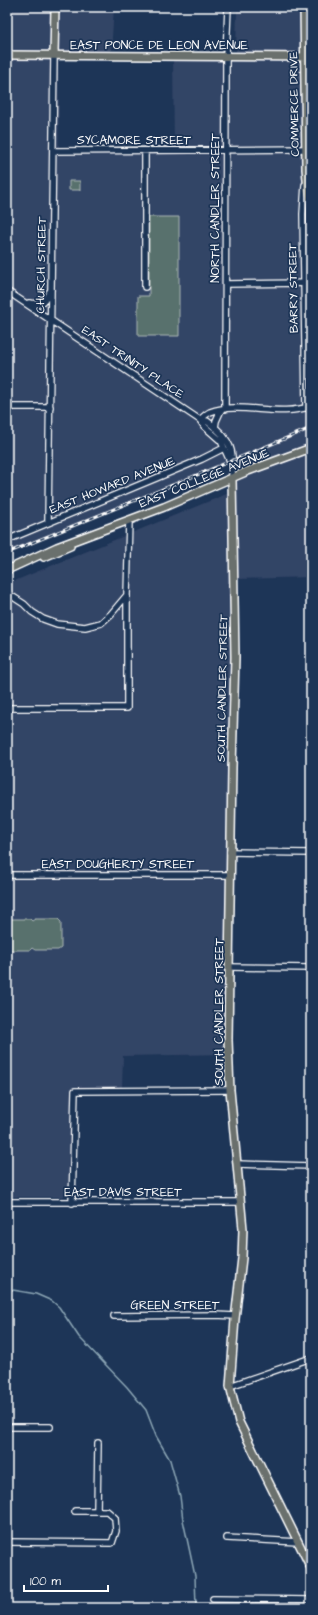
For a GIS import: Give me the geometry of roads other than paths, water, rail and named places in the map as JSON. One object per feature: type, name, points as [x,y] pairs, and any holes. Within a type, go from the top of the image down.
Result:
[{"type":"main road","name":"CHURCH STREET","points":[[54,55],[55,7]]},
{"type":"main road","name":"COMMERCE DRIVE","points":[[304,7],[308,57],[308,149],[306,169],[308,192],[311,201]]},
{"type":"main road","name":"EAST PONCE DE LEON AVENUE","points":[[7,56],[308,57]]},
{"type":"main road","name":"EAST COLLEGE AVENUE","points":[[7,570],[56,553],[106,529],[311,448]]},
{"type":"main road","name":"SOUTH CANDLER STREET","points":[[232,478],[235,657],[230,852],[228,1040],[230,1090],[239,1202],[243,1229],[242,1258],[235,1316],[230,1386],[239,1422],[311,1568]]},
{"type":"street","name":"NORTH CANDLER STREET","points":[[215,428],[216,421],[223,410],[226,284],[226,56],[228,7]]},
{"type":"street","name":"CHURCH STREET","points":[[48,523],[52,320],[54,55]]},
{"type":"street","name":"SYCAMORE STREET","points":[[53,151],[308,149]]},
{"type":"street","points":[[145,151],[145,287]]},
{"type":"street","name":"BARRY STREET","points":[[306,169],[303,213],[308,407]]},
{"type":"street","points":[[304,261],[311,261]]},
{"type":"street","points":[[226,284],[304,283]]},
{"type":"street","points":[[22,301],[35,304],[41,303],[47,299],[52,288]]},
{"type":"street","name":"EAST TRINITY PLACE","points":[[7,291],[201,421],[204,426],[221,441],[224,448]]},
{"type":"street","points":[[7,407],[50,407]]},
{"type":"street","points":[[201,421],[208,413],[223,410],[282,411],[308,407]]},
{"type":"street","name":"EAST TRINITY PLACE","points":[[201,421],[207,422],[225,437],[230,447],[233,458],[232,461]]},
{"type":"street","points":[[224,448],[229,459],[232,461]]},
{"type":"street","name":"EAST HOWARD AVENUE","points":[[7,540],[202,459],[224,448]]},
{"type":"street","name":"SOUTH CANDLER STREET","points":[[232,461],[232,478]]},
{"type":"street","points":[[7,708],[127,708],[127,595],[129,520]]},
{"type":"street","points":[[7,593],[43,619],[57,624],[74,627],[94,626],[101,623],[111,614],[127,595]]},
{"type":"street","points":[[230,852],[311,853]]},
{"type":"street","name":"EAST DOUGHERTY STREET","points":[[7,875],[230,874]]},
{"type":"street","points":[[229,967],[311,968]]},
{"type":"street","points":[[72,1203],[75,1091],[230,1090]]},
{"type":"street","points":[[237,1164],[311,1166]]},
{"type":"street","name":"EAST DAVIS STREET","points":[[7,1202],[239,1202]]},
{"type":"street","name":"GREEN STREET","points":[[114,1316],[235,1316]]},
{"type":"street","points":[[230,1386],[311,1358]]},
{"type":"street","points":[[7,1428],[50,1427]]},
{"type":"street","points":[[97,1511],[98,1443]]},
{"type":"street","points":[[7,1542],[112,1543],[116,1531],[115,1518],[107,1511],[75,1511]]},
{"type":"street","points":[[226,1538],[298,1542]]},
{"type":"street","points":[[213,1599],[311,1600]]},
{"type":"waterway","points":[[7,1289],[36,1294],[52,1301],[59,1307],[79,1337],[127,1387],[146,1410],[156,1436],[170,1460],[180,1496],[183,1520],[195,1576],[196,1608]]},
{"type":"railway","points":[[7,553],[311,428]]}]
